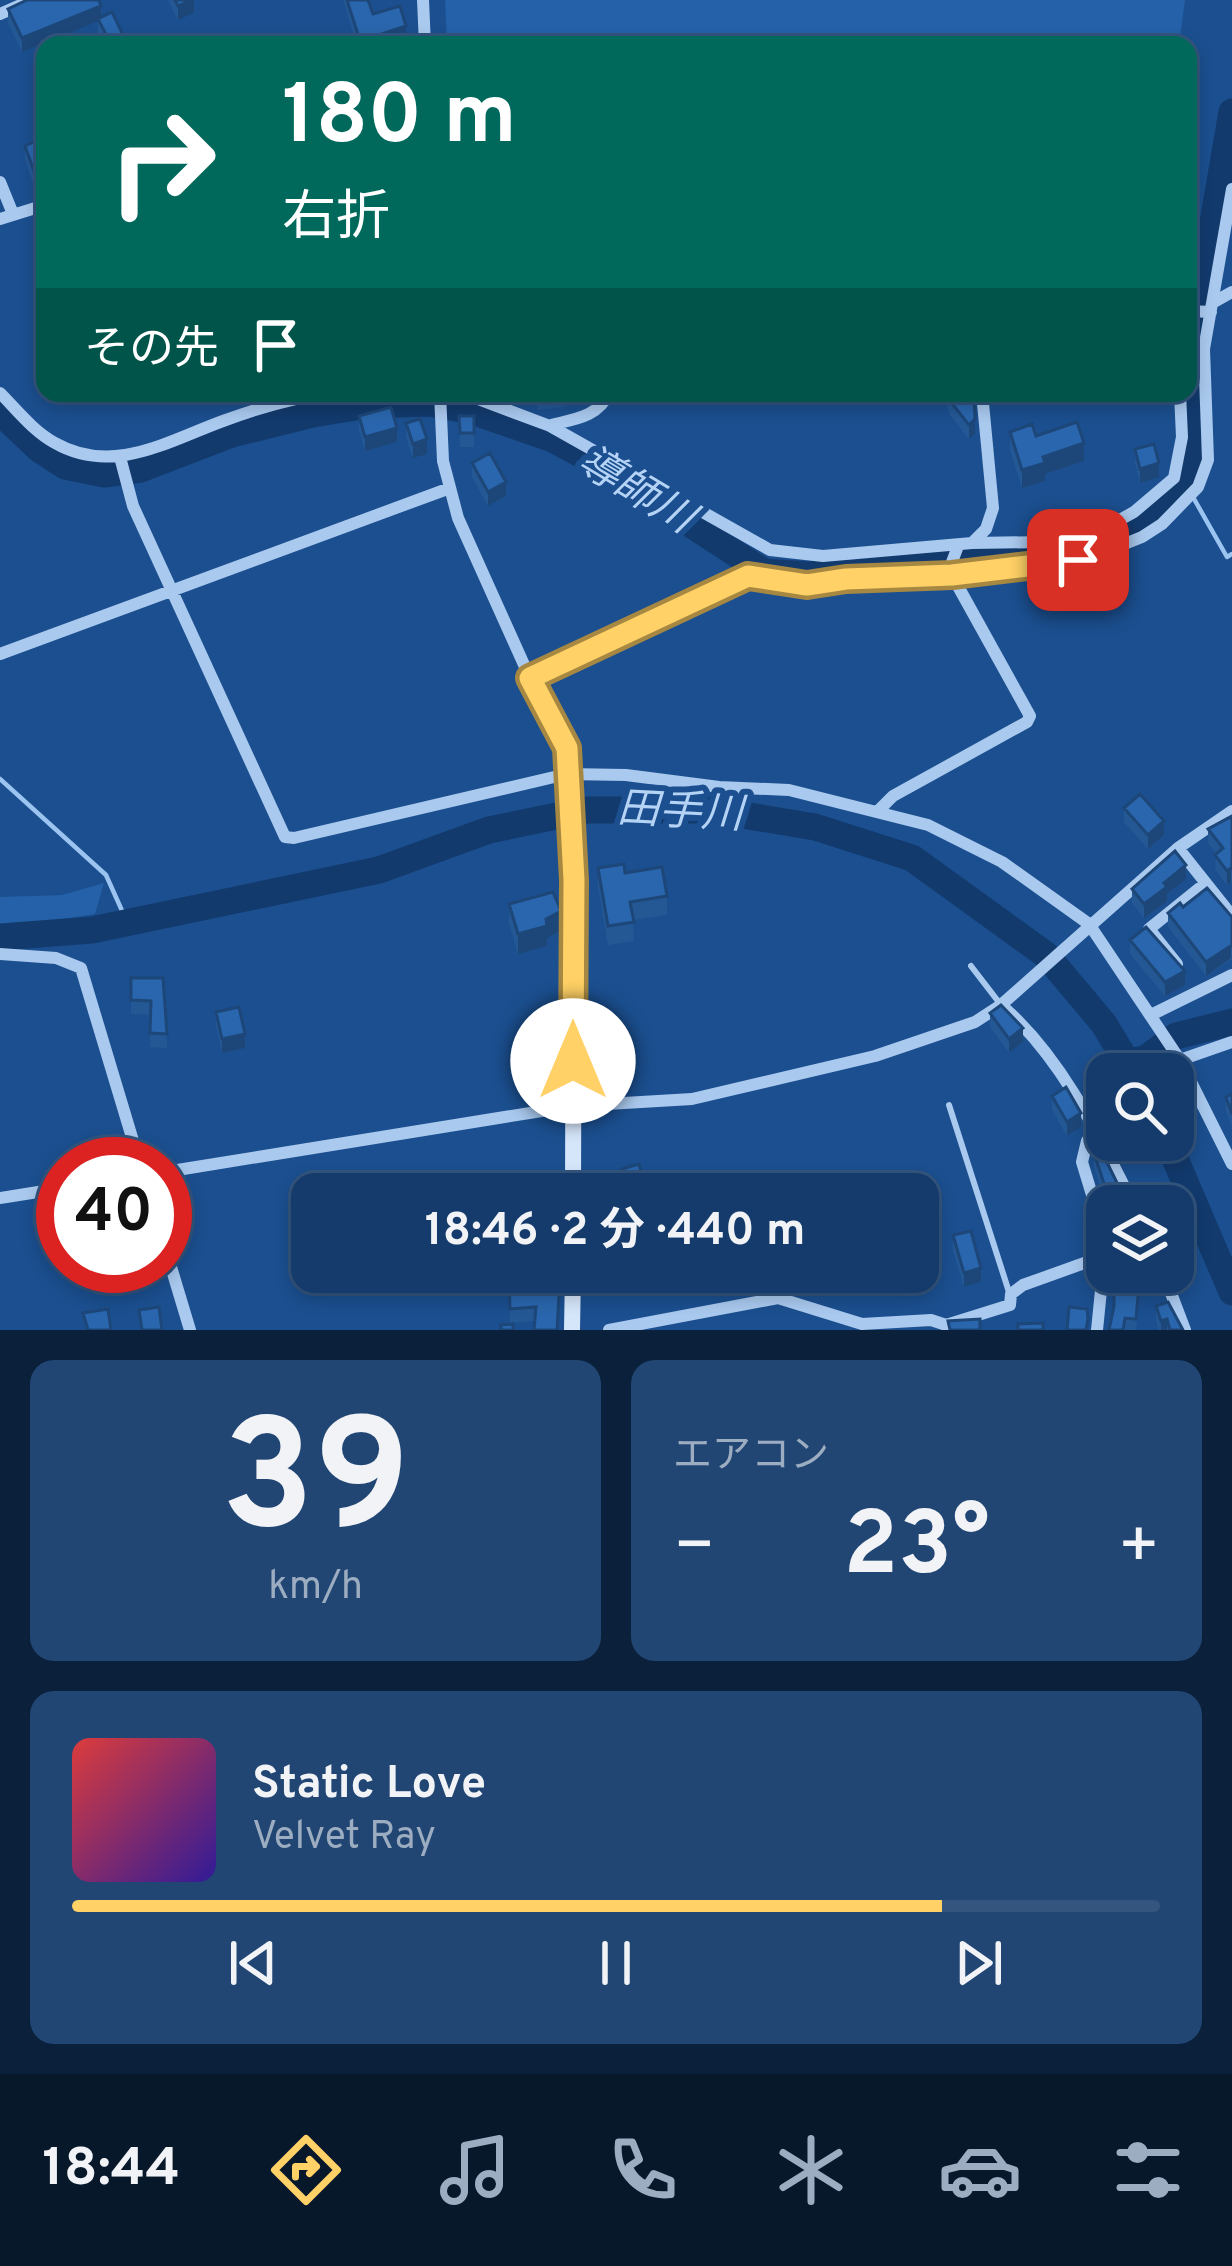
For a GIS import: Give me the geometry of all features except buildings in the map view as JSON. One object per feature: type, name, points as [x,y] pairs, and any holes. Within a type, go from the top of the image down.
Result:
[{"type":"street","points":[[0,14],[32,0]]},
{"type":"street","points":[[423,0],[425,36]]},
{"type":"street","points":[[0,182],[7,216],[36,208]]},
{"type":"street","points":[[530,678],[748,576],[807,585],[951,572],[1097,555],[1142,537],[1188,501],[1208,460],[1210,432],[1203,376],[1232,189]]},
{"type":"street","points":[[1197,310],[1212,307],[1232,292]]},
{"type":"street","points":[[0,393],[52,442],[74,452],[121,457],[157,450],[223,421],[286,402]]},
{"type":"street","points":[[440,402],[458,518],[567,748],[574,880],[573,1173]]},
{"type":"street","points":[[486,402],[550,426],[770,550],[823,556],[1045,542],[1089,534],[1134,512],[1174,478],[1181,437],[1180,402]]},
{"type":"street","points":[[550,426],[591,415],[605,402]]},
{"type":"street","points":[[951,572],[965,545],[986,529],[993,508],[983,402]]},
{"type":"street","points":[[121,457],[127,491],[285,837],[567,774],[789,790],[928,825],[1002,862],[1085,927],[1175,1053]]},
{"type":"street","points":[[0,654],[450,488]]},
{"type":"street","points":[[877,812],[893,796],[1027,722],[1030,716],[951,572]]},
{"type":"street","points":[[192,1168],[573,1106],[692,1099],[813,1072],[941,1035],[975,1022],[1003,1002],[1178,848],[1232,811]]},
{"type":"street","points":[[1178,848],[1232,916]]},
{"type":"street","points":[[1182,970],[1149,928],[1206,883]]},
{"type":"street","points":[[0,954],[56,958],[81,968],[132,1137]]},
{"type":"street","points":[[1151,1015],[1232,975]]},
{"type":"street","points":[[1003,1002],[1041,1049],[1086,1119]]},
{"type":"street","points":[[1194,1055],[1232,1042]]},
{"type":"street","points":[[1194,1088],[1232,1164]]},
{"type":"street","points":[[1086,1145],[1082,1162],[1090,1185]]},
{"type":"street","points":[[0,1198],[36,1192]]},
{"type":"street","points":[[609,1330],[778,1298],[862,1324],[931,1320],[946,1325],[1010,1305],[1011,1294],[1023,1285],[1086,1262]]},
{"type":"street","points":[[179,1293],[190,1330]]},
{"type":"street","points":[[572,1293],[572,1330]]},
{"type":"street","points":[[1097,1330],[1100,1293]]},
{"type":"street","points":[[1171,1293],[1185,1330]]},
{"type":"lane","points":[[971,966],[1003,1002]]},
{"type":"lane","points":[[949,1105],[1011,1294]]},
{"type":"shaded area","points":[[445,0],[1185,0],[1180,36],[447,36]]},
{"type":"shaded area","points":[[104,883],[95,914],[0,924],[0,897],[62,895]]},
{"type":"waterway","name":"導師川","points":[[1197,316],[1232,112]]},
{"type":"waterway","name":"導師川","points":[[0,412],[65,466],[104,474],[141,469],[232,434],[313,414],[367,405],[429,403],[472,411],[553,439],[594,461],[764,572],[807,575],[1101,545],[1149,523],[1185,483],[1192,447],[1189,402]]},
{"type":"waterway","points":[[1185,483],[1227,557],[1232,554]]},
{"type":"waterway","points":[[0,779],[106,875],[128,924]]},
{"type":"waterway","name":"田手川","points":[[0,937],[92,930],[379,870],[489,830],[586,810],[713,810],[815,827],[912,858],[1046,955],[1104,1024],[1121,1053]]},
{"type":"waterway","points":[[1153,1053],[1176,1036],[1232,1022]]},
{"type":"waterway","name":"田手川","points":[[1176,1161],[1232,1292]]},
{"type":"route","points":[[573,1061],[574,880],[567,748],[530,678],[748,576],[807,585],[1078,560]]}]
